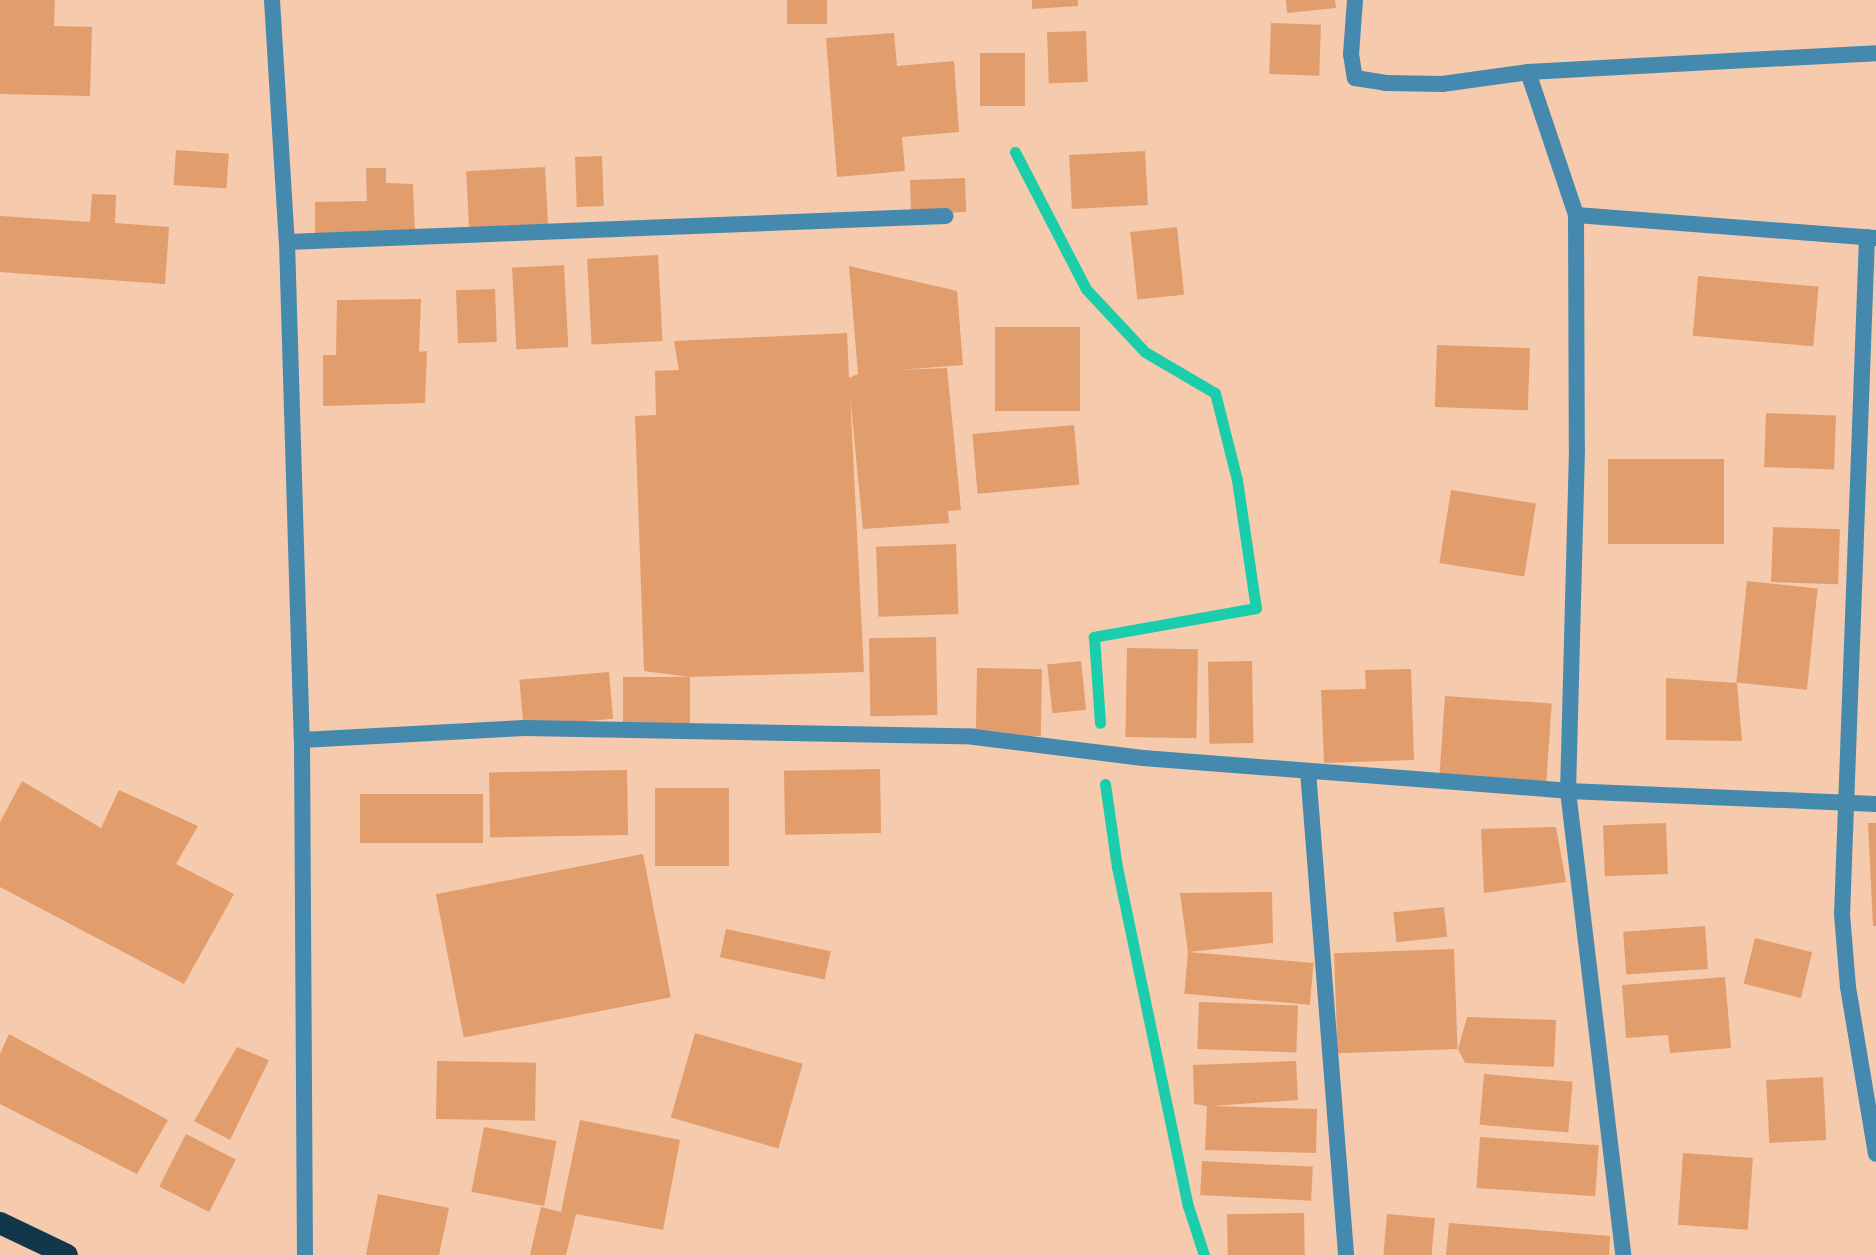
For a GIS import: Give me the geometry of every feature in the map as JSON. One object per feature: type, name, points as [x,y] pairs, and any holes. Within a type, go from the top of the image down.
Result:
[{"type":"highway","points":[[0,1223],[67,1255]]},
{"type":"street","points":[[272,0],[287,242],[302,740],[305,1255]]},
{"type":"street","points":[[1355,0],[1351,54],[1355,78],[1385,83],[1442,84],[1528,72],[1876,53]]},
{"type":"street","points":[[1528,72],[1576,215],[1577,449],[1568,791],[1623,1255]]},
{"type":"street","points":[[1576,215],[1872,237],[1844,804],[1845,952],[1876,1154]]},
{"type":"street","points":[[287,242],[945,216]]},
{"type":"street","points":[[302,740],[525,728],[974,737],[1143,758],[1568,791],[1876,804]]},
{"type":"street","points":[[1308,771],[1346,1255]]},
{"type":"building","points":[[0,0],[55,0],[54,26],[92,27],[90,96],[0,94]]},
{"type":"building","points":[[787,0],[827,0],[827,24],[787,24]]},
{"type":"building","points":[[1032,0],[1078,0],[1078,6],[1032,9]]},
{"type":"building","points":[[1286,0],[1335,0],[1336,8],[1287,13]]},
{"type":"building","points":[[1271,23],[1321,25],[1319,76],[1269,74]]},
{"type":"building","points":[[1086,31],[1088,82],[1049,83],[1047,32]]},
{"type":"building","points":[[894,33],[897,66],[954,61],[959,132],[902,137],[905,171],[837,177],[826,38]]},
{"type":"building","points":[[980,53],[1025,53],[1025,106],[980,106]]},
{"type":"building","points":[[176,150],[229,154],[226,189],[174,185]]},
{"type":"building","points":[[1145,151],[1148,205],[1072,209],[1069,155]]},
{"type":"building","points":[[602,156],[604,206],[577,207],[575,157]]},
{"type":"building","points":[[545,167],[548,230],[469,234],[466,171]]},
{"type":"building","points":[[366,168],[386,168],[386,183],[413,184],[415,235],[315,239],[315,202],[367,201]]},
{"type":"building","points":[[965,178],[966,212],[911,214],[910,180]]},
{"type":"building","points":[[92,194],[116,195],[115,223],[169,227],[165,284],[0,272],[0,216],[90,222]]},
{"type":"building","points":[[1177,227],[1184,295],[1137,300],[1130,232]]},
{"type":"building","points":[[658,255],[663,341],[592,345],[587,259]]},
{"type":"building","points":[[564,265],[568,347],[516,350],[512,268]]},
{"type":"building","points":[[849,266],[957,291],[963,365],[899,370],[947,368],[961,510],[948,511],[949,523],[863,529],[850,395],[864,672],[690,677],[644,671],[635,416],[656,415],[655,371],[679,370],[674,341],[847,333],[849,378],[858,374]]},
{"type":"building","points":[[1698,276],[1819,287],[1813,346],[1693,336]]},
{"type":"building","points":[[495,289],[497,342],[458,343],[456,290]]},
{"type":"building","points":[[421,299],[419,352],[427,351],[425,403],[323,406],[323,355],[336,355],[337,300]]},
{"type":"building","points":[[995,327],[1080,327],[1080,411],[995,411]]},
{"type":"building","points":[[1437,345],[1530,348],[1528,410],[1435,407]]},
{"type":"building","points":[[1766,413],[1836,415],[1834,469],[1764,467]]},
{"type":"building","points":[[1074,425],[1079,485],[978,494],[972,434]]},
{"type":"building","points":[[1608,459],[1724,459],[1724,544],[1608,544]]},
{"type":"building","points":[[1451,490],[1536,503],[1524,577],[1439,563]]},
{"type":"building","points":[[1773,527],[1840,529],[1838,584],[1771,582]]},
{"type":"building","points":[[956,544],[958,614],[878,617],[876,547]]},
{"type":"building","points":[[1747,581],[1818,588],[1807,690],[1736,682]]},
{"type":"building","points":[[936,637],[937,715],[870,716],[869,638]]},
{"type":"building","points":[[1127,648],[1198,649],[1196,738],[1125,737]]},
{"type":"building","points":[[1081,661],[1086,710],[1052,713],[1047,665]]},
{"type":"building","points":[[1252,661],[1253,743],[1209,744],[1208,662]]},
{"type":"building","points":[[977,668],[1042,669],[1041,736],[976,735]]},
{"type":"building","points":[[1411,669],[1414,760],[1324,763],[1321,690],[1366,689],[1365,670]]},
{"type":"building","points":[[609,672],[613,719],[523,727],[519,680]]},
{"type":"building","points":[[623,677],[690,677],[690,728],[623,728]]},
{"type":"building","points":[[1666,678],[1737,683],[1742,741],[1666,740]]},
{"type":"building","points":[[1445,696],[1552,703],[1546,786],[1439,779]]},
{"type":"building","points":[[880,769],[881,833],[785,835],[784,771]]},
{"type":"building","points":[[627,770],[628,835],[490,837],[489,772]]},
{"type":"building","points":[[22,781],[101,828],[119,790],[198,826],[176,864],[234,894],[184,984],[0,887],[0,822]]},
{"type":"building","points":[[655,788],[729,788],[729,866],[655,866]]},
{"type":"building","points":[[360,794],[483,794],[483,843],[360,843]]},
{"type":"building","points":[[1666,823],[1668,874],[1605,876],[1603,825]]},
{"type":"building","points":[[1868,823],[1876,823],[1876,926],[1873,926]]},
{"type":"building","points":[[1556,827],[1566,882],[1484,893],[1481,829]]},
{"type":"building","points":[[643,854],[671,997],[464,1038],[436,894]]},
{"type":"building","points":[[1272,892],[1273,943],[1188,952],[1180,893]]},
{"type":"building","points":[[1444,907],[1447,937],[1396,942],[1393,912]]},
{"type":"building","points":[[1705,926],[1708,969],[1626,975],[1623,932]]},
{"type":"building","points":[[726,929],[831,951],[825,980],[720,957]]},
{"type":"building","points":[[1755,938],[1812,952],[1801,998],[1744,984]]},
{"type":"building","points":[[1454,949],[1457,1049],[1338,1053],[1334,953]]},
{"type":"building","points":[[1188,952],[1314,963],[1310,1005],[1184,994]]},
{"type":"building","points":[[1725,977],[1731,1048],[1670,1053],[1668,1035],[1626,1038],[1622,985]]},
{"type":"building","points":[[1199,1002],[1298,1005],[1296,1052],[1197,1049]]},
{"type":"building","points":[[1467,1017],[1556,1020],[1554,1067],[1465,1063],[1458,1049]]},
{"type":"building","points":[[695,1033],[803,1064],[778,1148],[671,1118]]},
{"type":"building","points":[[9,1034],[168,1120],[137,1174],[0,1104],[0,1054]]},
{"type":"building","points":[[237,1047],[269,1060],[230,1140],[194,1121]]},
{"type":"building","points":[[437,1061],[536,1063],[535,1121],[436,1119]]},
{"type":"building","points":[[1296,1061],[1298,1100],[1211,1106],[1317,1109],[1316,1153],[1205,1150],[1207,1106],[1194,1104],[1193,1065]]},
{"type":"building","points":[[1484,1074],[1573,1082],[1568,1133],[1480,1125]]},
{"type":"building","points":[[1823,1077],[1826,1140],[1769,1143],[1766,1080]]},
{"type":"building","points":[[580,1120],[680,1140],[663,1230],[576,1214],[566,1255],[530,1255],[541,1207],[561,1212]]},
{"type":"building","points":[[484,1127],[557,1141],[544,1206],[471,1192]]},
{"type":"building","points":[[186,1134],[236,1159],[209,1212],[159,1187]]},
{"type":"building","points":[[1480,1137],[1599,1145],[1595,1196],[1476,1188]]},
{"type":"building","points":[[1683,1153],[1753,1158],[1748,1230],[1678,1225]]},
{"type":"building","points":[[1202,1161],[1313,1167],[1311,1201],[1200,1195]]},
{"type":"building","points":[[378,1194],[449,1208],[439,1255],[366,1255]]},
{"type":"building","points":[[1304,1213],[1305,1255],[1228,1255],[1227,1214]]},
{"type":"building","points":[[1387,1214],[1435,1218],[1432,1255],[1383,1255]]},
{"type":"building","points":[[1449,1223],[1610,1236],[1609,1255],[1446,1255]]},
{"type":"waterway","points":[[1015,152],[1086,289],[1145,352],[1215,393],[1237,480],[1256,608],[1094,637],[1100,723]]},
{"type":"waterway","points":[[1105,784],[1117,867],[1188,1206],[1204,1255]]}]
